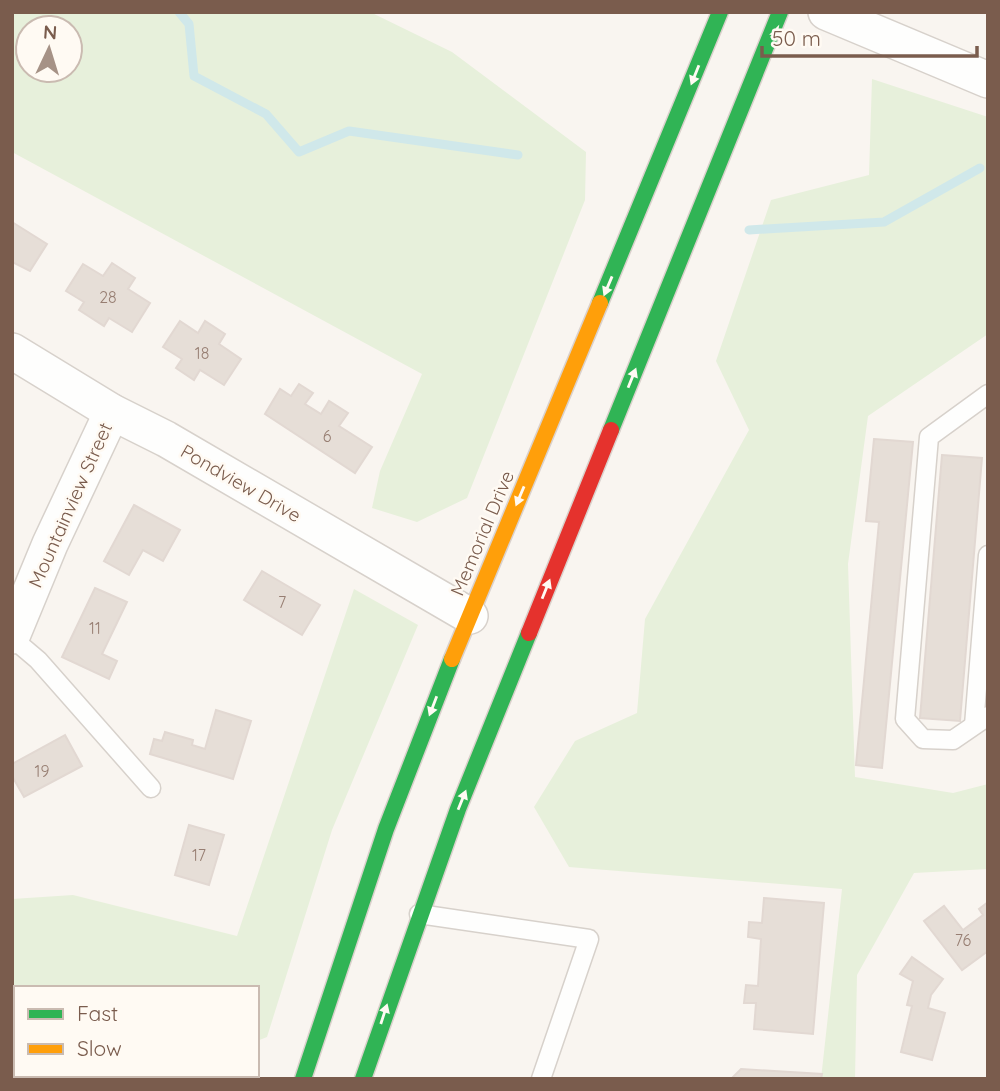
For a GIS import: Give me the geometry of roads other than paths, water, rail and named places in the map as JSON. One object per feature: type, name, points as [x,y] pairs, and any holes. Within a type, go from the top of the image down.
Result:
[{"type":"main road","name":"Memorial Drive","points":[[303,1079],[386,829],[470,616],[720,12]]},
{"type":"main road","points":[[363,1079],[419,914],[528,634],[780,12]]},
{"type":"street","points":[[826,12],[988,80]]},
{"type":"street","name":"Pondview Drive","points":[[12,351],[112,412],[166,439],[470,616]]},
{"type":"street","name":"Mountainview Street","points":[[12,637],[50,544],[112,412]]},
{"type":"lane","points":[[988,394],[929,437],[905,719],[923,739],[953,740],[981,720],[988,555]]},
{"type":"lane","points":[[12,637],[38,660],[151,789]]},
{"type":"lane","points":[[419,914],[589,939],[541,1079]]},
{"type":"waterway","points":[[179,12],[189,24],[194,76],[266,114],[299,152],[349,131],[518,155]]},
{"type":"waterway","points":[[749,230],[884,222],[980,168]]}]
